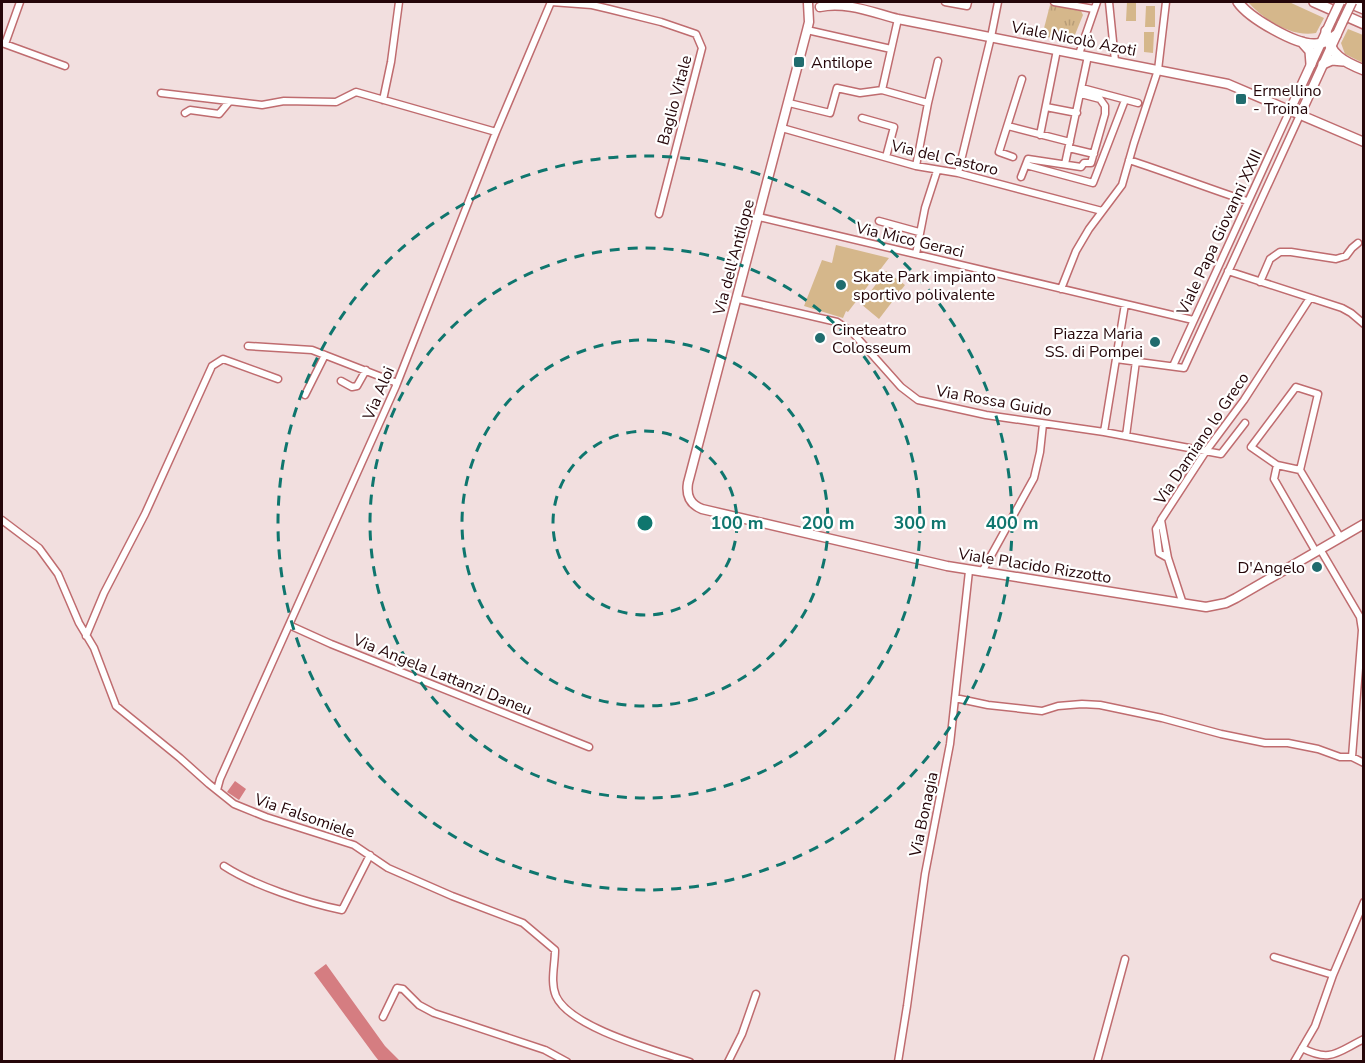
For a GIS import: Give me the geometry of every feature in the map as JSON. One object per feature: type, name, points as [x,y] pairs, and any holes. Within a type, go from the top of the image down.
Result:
[{"type":"main road","points":[[1238,2],[1260,23],[1302,42],[1311,44],[1326,41],[1336,35]]},
{"type":"main road","points":[[1314,2],[1364,24]]},
{"type":"main road","points":[[1350,2],[1364,9]]},
{"type":"main road","points":[[1326,41],[1343,61]]},
{"type":"main road","points":[[1302,42],[1310,51],[1311,64]]},
{"type":"main road","points":[[1323,64],[1332,60],[1343,61],[1364,70]]},
{"type":"street","points":[[20,2],[3,43],[65,66]]},
{"type":"street","points":[[383,100],[399,2]]},
{"type":"street","name":"Via Aloi","points":[[217,790],[397,383],[496,132],[551,2]]},
{"type":"street","name":"Baglio Vitale","points":[[551,2],[592,5],[635,15],[696,34],[700,41],[702,48],[698,68],[686,105],[659,214]]},
{"type":"street","points":[[808,2],[812,8],[829,5],[849,7]]},
{"type":"street","points":[[808,2],[808,26]]},
{"type":"street","points":[[838,2],[849,7]]},
{"type":"street","points":[[945,2],[967,6],[968,2]]},
{"type":"street","points":[[958,172],[998,2]]},
{"type":"street","points":[[1054,2],[1094,9]]},
{"type":"street","points":[[1065,164],[1081,91],[1083,55],[1097,2]]},
{"type":"street","points":[[1109,2],[1115,61]]},
{"type":"street","points":[[1061,289],[1076,251],[1122,185],[1158,70],[1166,2]]},
{"type":"street","points":[[1340,2],[1332,19],[1323,64],[1300,115],[1364,142]]},
{"type":"street","points":[[1336,35],[1350,2]]},
{"type":"street","points":[[808,26],[820,6]]},
{"type":"street","name":"Viale Nicolò Azoti","points":[[849,7],[898,19],[1228,84],[1300,115]]},
{"type":"street","points":[[882,90],[898,19]]},
{"type":"street","points":[[808,26],[891,49]]},
{"type":"street","name":"Via dell'Antilope","points":[[689,499],[688,483],[808,26]]},
{"type":"street","points":[[1290,110],[1311,64],[1326,41]]},
{"type":"street","points":[[1040,135],[1057,50]]},
{"type":"street","points":[[916,166],[938,61]]},
{"type":"street","points":[[1013,157],[999,152],[1022,79]]},
{"type":"street","points":[[789,103],[830,113],[837,88],[860,93],[882,90],[928,103]]},
{"type":"street","points":[[1081,91],[1138,103]]},
{"type":"street","points":[[1081,91],[1100,99],[1105,106],[1105,114],[1091,163]]},
{"type":"street","points":[[161,93],[262,105],[285,101],[336,102],[356,92],[496,132]]},
{"type":"street","points":[[1026,165],[1093,183],[1125,100]]},
{"type":"street","points":[[185,113],[190,110],[219,114],[229,102]]},
{"type":"street","points":[[1046,107],[1077,113]]},
{"type":"street","name":"Viale Papa Giovanni XXIII","points":[[1290,110],[1173,366],[1184,368],[1300,115]]},
{"type":"street","points":[[861,118],[894,127],[886,157]]},
{"type":"street","points":[[1008,126],[1094,154]]},
{"type":"street","name":"Via del Castoro","points":[[782,128],[916,166],[937,171],[958,172],[1102,212]]},
{"type":"street","points":[[1022,177],[1028,159],[1081,168]]},
{"type":"street","points":[[1129,160],[1247,201]]},
{"type":"street","points":[[1077,178],[1084,163],[1100,166]]},
{"type":"street","points":[[916,254],[919,232],[937,171]]},
{"type":"street","name":"Via Mico Geraci","points":[[759,217],[1193,320]]},
{"type":"street","points":[[879,221],[919,232]]},
{"type":"street","points":[[1260,282],[1270,259],[1280,252],[1336,259],[1346,256],[1358,243]]},
{"type":"street","points":[[1228,271],[1351,312],[1364,324]]},
{"type":"street","name":"Via Damiano lo Greco","points":[[1183,604],[1168,558],[1161,520],[1206,451],[1244,400],[1310,298]]},
{"type":"street","name":"Via Rossa Guido","points":[[738,299],[837,322],[852,332],[901,387],[918,400],[986,415],[1104,432],[1206,451]]},
{"type":"street","points":[[1104,432],[1125,304]]},
{"type":"street","points":[[248,346],[312,350],[397,383]]},
{"type":"street","points":[[305,395],[325,354]]},
{"type":"street","points":[[86,636],[104,593],[145,514],[212,366],[223,359],[279,380]]},
{"type":"street","points":[[1116,359],[1173,366]]},
{"type":"street","points":[[1126,436],[1136,361]]},
{"type":"street","points":[[341,381],[352,387],[357,386],[366,370]]},
{"type":"street","points":[[1300,470],[1277,465],[1251,447],[1296,387],[1318,394],[1300,470],[1340,537]]},
{"type":"street","points":[[1206,451],[1221,454],[1245,423]]},
{"type":"street","points":[[982,572],[1034,478],[1043,424]]},
{"type":"street","points":[[1277,465],[1274,479],[1360,617],[1362,630],[1352,757]]},
{"type":"street","name":"Viale Placido Rizzotto","points":[[689,499],[702,510],[969,570],[1206,607],[1226,603],[1364,524]]},
{"type":"street","name":"Via Falsomiele","points":[[2,520],[39,548],[63,584],[74,614],[94,648],[116,706],[234,804],[266,818],[354,845],[388,868],[523,923],[555,950],[553,976],[556,995],[565,1008],[593,1027],[690,1062]]},
{"type":"street","name":"Via Bonagia","points":[[898,1062],[925,874],[946,776],[969,570]]},
{"type":"street","name":"Via Angela Lattanzi Daneu","points":[[289,625],[589,747]]},
{"type":"street","points":[[955,698],[988,705],[1042,711],[1058,706],[1100,705],[1162,718],[1221,734],[1318,749],[1340,757],[1352,757],[1364,763]]},
{"type":"street","points":[[224,866],[242,878],[306,901],[342,910],[370,855]]},
{"type":"street","points":[[1294,1062],[1315,1026],[1333,975],[1364,902]]},
{"type":"street","points":[[1274,957],[1333,975]]},
{"type":"street","points":[[1097,1062],[1125,959]]},
{"type":"street","points":[[383,1017],[397,988],[403,988],[419,1005],[434,1013],[545,1050],[567,1062]]},
{"type":"street","points":[[728,1062],[742,1034],[756,994]]},
{"type":"street","points":[[1302,1048],[1317,1056],[1327,1057],[1364,1039]]},
{"type":"green space","points":[[1127,2],[1136,2],[1136,21],[1126,21]]},
{"type":"green space","points":[[1248,2],[1289,2],[1324,18],[1316,33],[1297,33],[1270,21]]},
{"type":"green space","points":[[1050,5],[1081,11],[1083,15],[1072,42],[1042,36]]},
{"type":"green space","points":[[1146,6],[1155,6],[1155,27],[1145,27]]},
{"type":"green space","points":[[1348,29],[1363,35],[1363,63],[1345,54],[1341,43]]},
{"type":"green space","points":[[1144,32],[1154,32],[1153,53],[1144,52]]},
{"type":"green space","name":"Skate Park impianto sportivo polivalente","points":[[836,245],[889,258],[848,312],[846,311],[843,318],[804,306],[822,260],[832,263]]},
{"type":"green space","points":[[886,271],[905,285],[879,319],[861,304]]},
{"type":"shaded area","points":[[235,781],[246,789],[239,800],[227,792]]},
{"type":"shaded area","points":[[326,964],[385,1046],[400,1061],[379,1061],[375,1056],[314,973]]},
{"type":"place","name":"Antilope","points":[[799,62]]},
{"type":"place","name":"Ermellino - Troina","points":[[1241,99]]},
{"type":"place","name":"Skate Park impianto sportivo polivalente","points":[[841,285]]},
{"type":"place","name":"Cineteatro Colosseum","points":[[820,338]]},
{"type":"place","name":"Piazza Maria SS. di Pompei","points":[[1155,342]]},
{"type":"place","name":"D'Angelo","points":[[1317,567]]}]
